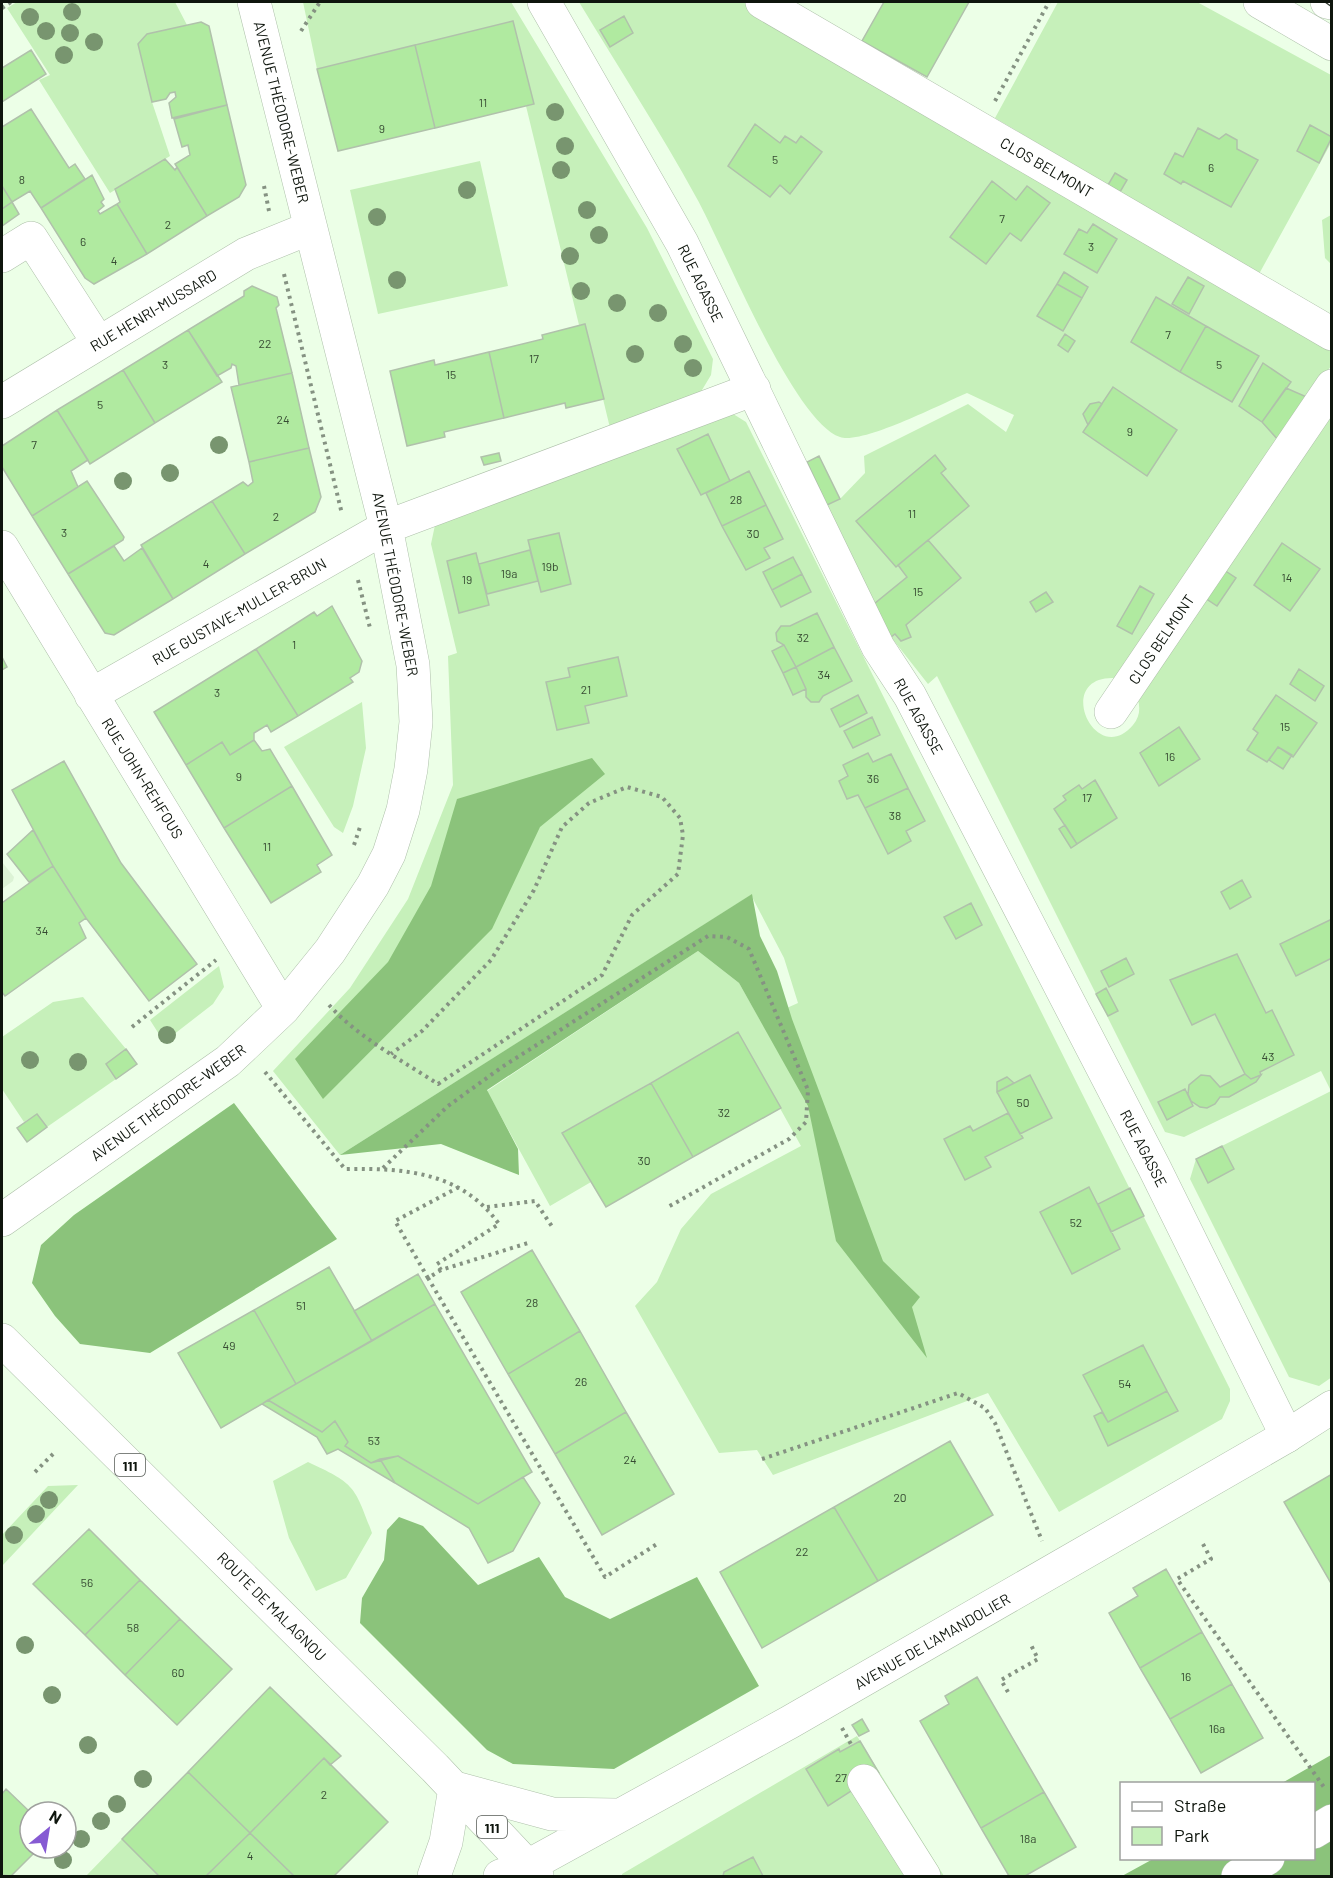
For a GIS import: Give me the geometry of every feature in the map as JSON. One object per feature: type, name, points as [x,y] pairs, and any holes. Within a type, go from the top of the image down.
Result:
[{"type":"street","name":"AVENUE THÉODORE-WEBER","points":[[2,1220],[228,1061],[284,1009],[356,915],[389,854],[403,810],[411,769],[416,722],[413,665],[386,527],[254,2]]},
{"type":"street","name":"RUE AGASSE","points":[[544,2],[682,243],[878,647],[910,696],[1154,1167],[1287,1436]]},
{"type":"street","name":"CLOS BELMONT","points":[[762,2],[1332,334]]},
{"type":"street","points":[[1260,2],[1332,44]]},
{"type":"street","points":[[1327,2],[1332,3]]},
{"type":"street","name":"RUE HENRI-MUSSARD","points":[[2,402],[246,254],[310,228]]},
{"type":"street","points":[[2,256],[31,238],[98,342]]},
{"type":"street","name":"CLOS BELMONT","points":[[1111,712],[1332,386]]},
{"type":"street","name":"RUE GUSTAVE-MULLER-BRUN","points":[[92,695],[386,527],[754,389]]},
{"type":"street","name":"RUE JOHN-REHFOUS","points":[[2,547],[284,1009]]},
{"type":"street","name":"ROUTE DE MALAGNOU","points":[[2,1340],[455,1788],[521,1874]]},
{"type":"street","name":"AVENUE DE L'AMANDOLIER","points":[[521,1874],[619,1815],[790,1722],[1287,1436],[1332,1407]]},
{"type":"street","points":[[864,1781],[924,1876]]},
{"type":"street","points":[[434,1876],[446,1842],[455,1788],[552,1814],[619,1815]]},
{"type":"street","points":[[1315,1831],[1332,1821]]},
{"type":"street","points":[[1238,1876],[1265,1860]]},
{"type":"path","points":[[2,8],[11,2]]},
{"type":"path","points":[[301,31],[320,2]]},
{"type":"path","points":[[980,128],[1049,2]]},
{"type":"path","points":[[263,185],[370,631]]},
{"type":"path","points":[[327,1003],[338,1015],[391,1054],[438,1084],[602,975],[632,915],[678,874],[683,835],[680,818],[662,797],[627,787],[589,803],[562,827],[534,890],[491,960],[422,1030],[391,1054]]},
{"type":"path","points":[[353,849],[360,826]]},
{"type":"path","points":[[382,1168],[448,1106],[502,1067],[708,936],[727,937],[749,949],[768,991],[788,1047],[808,1090],[806,1122],[789,1139],[668,1207]]},
{"type":"path","points":[[132,1027],[223,954]]},
{"type":"path","points":[[262,1068],[345,1169],[382,1168],[425,1174],[459,1187],[486,1207],[499,1224],[437,1264],[441,1270]]},
{"type":"path","points":[[459,1187],[395,1221],[605,1577],[657,1544]]},
{"type":"path","points":[[486,1207],[536,1201],[553,1228]]},
{"type":"path","points":[[428,1278],[441,1270],[528,1243]]},
{"type":"path","points":[[762,1459],[958,1393],[985,1408],[995,1423],[1046,1550]]},
{"type":"path","points":[[35,1472],[55,1452]]},
{"type":"path","points":[[1203,1545],[1211,1559],[1177,1580],[1332,1797]]},
{"type":"path","points":[[1008,1692],[1000,1680],[1038,1659],[1030,1643]]},
{"type":"path","points":[[840,1724],[852,1746]]},
{"type":"shaded area","points":[[2,862],[14,877],[13,881],[2,889]]},
{"type":"green space","points":[[17,2],[175,2],[187,25],[147,34],[138,44],[152,102],[170,156],[110,193],[39,80],[50,75],[7,8]]},
{"type":"green space","points":[[303,2],[511,2],[647,228],[713,359],[711,375],[699,395],[610,428],[585,324],[579,325],[526,106],[534,104],[513,22],[317,69]]},
{"type":"green space","points":[[579,2],[749,2],[1330,348],[1331,366],[1116,678],[1097,681],[1086,690],[1083,703],[1086,717],[1094,729],[1105,736],[1119,736],[1133,725],[1138,717],[1139,708],[1135,691],[1331,404],[1332,1377],[1319,1386],[1289,1377],[1190,1179],[1196,1159],[1331,1091],[1321,1071],[1184,1137],[1165,1132],[937,676],[928,684],[891,637],[827,505],[840,499],[865,473],[864,456],[968,404],[1006,432],[1014,415],[967,393],[903,422],[866,435],[851,438],[840,437],[821,424],[801,400],[781,367],[696,197]],"holes":[[[857,521],[927,540],[896,567]]]},
{"type":"green space","points":[[1058,2],[1197,2],[1331,75],[1331,143],[1259,274],[995,118]]},
{"type":"green space","points":[[480,161],[508,286],[378,314],[350,190]]},
{"type":"green space","points":[[1331,215],[1331,264],[1325,258],[1322,220]]},
{"type":"green space","points":[[730,412],[746,422],[1230,1389],[1230,1401],[1222,1419],[1059,1512],[988,1393],[773,1475],[757,1450],[719,1453],[635,1306],[657,1282],[681,1229],[711,1194],[801,1146],[738,1033],[562,1133],[591,1182],[550,1206],[487,1091],[698,951],[739,983],[760,1020],[798,1003],[784,958],[751,895],[340,1155],[273,1071],[350,988],[408,899],[453,785],[448,656],[457,653],[431,544],[435,525]]},
{"type":"green space","points":[[362,702],[366,748],[353,806],[343,833],[334,827],[284,747]]},
{"type":"green space","points":[[592,758],[605,774],[540,827],[492,929],[323,1099],[295,1059],[388,962],[431,886],[457,799]]},
{"type":"green space","points":[[752,894],[760,936],[777,971],[792,1019],[883,1261],[920,1297],[912,1307],[927,1358],[836,1241],[808,1106],[739,983],[698,951],[487,1090],[518,1149],[519,1175],[441,1144],[340,1155]]},
{"type":"green space","points":[[219,966],[224,987],[213,1004],[164,1042],[150,1020]]},
{"type":"green space","points":[[83,997],[126,1049],[106,1064],[116,1079],[47,1127],[37,1114],[24,1122],[2,1089],[2,1037],[53,1002]]},
{"type":"green space","points":[[234,1103],[337,1239],[150,1353],[80,1344],[55,1316],[32,1283],[41,1245],[74,1215]]},
{"type":"green space","points":[[308,1462],[344,1481],[351,1488],[361,1505],[372,1533],[346,1578],[316,1591],[289,1538],[273,1481]]},
{"type":"green space","points":[[78,1485],[2,1566],[2,1535],[48,1486]]},
{"type":"green space","points":[[399,1517],[423,1526],[478,1585],[539,1557],[565,1597],[610,1619],[697,1577],[759,1686],[614,1769],[513,1764],[487,1750],[360,1623],[362,1598],[384,1560],[387,1530]]},
{"type":"green space","points":[[857,1736],[944,1876],[622,1876],[622,1874]]},
{"type":"green space","points":[[1331,1755],[1331,1876],[1122,1876],[1151,1860],[1315,1860],[1315,1782],[1284,1782]]},
{"type":"green space","points":[[122,1839],[159,1876],[86,1876]]},
{"type":"building","points":[[884,2],[969,2],[927,77],[862,41]]},
{"type":"building","points":[[624,16],[633,33],[610,47],[600,30]]},
{"type":"building","points":[[513,21],[534,104],[435,128],[415,45]]},
{"type":"building","points":[[201,22],[209,26],[227,105],[172,118],[169,103],[176,97],[175,92],[170,93],[166,99],[152,102],[138,44],[147,34]]},
{"type":"building","points":[[415,45],[435,128],[338,151],[317,69]]},
{"type":"building","points":[[31,50],[46,74],[2,102],[2,68]]},
{"type":"building","points":[[227,105],[246,185],[239,197],[207,216],[175,164],[190,155],[188,145],[182,147],[174,119]]},
{"type":"building","points":[[31,109],[69,168],[75,164],[85,179],[41,208],[30,191],[12,202],[2,186],[2,127]]},
{"type":"building","points":[[755,124],[780,143],[785,136],[796,143],[801,136],[822,152],[790,194],[780,185],[770,197],[728,166]]},
{"type":"building","points":[[1310,125],[1332,137],[1319,163],[1297,151]]},
{"type":"building","points":[[1198,128],[1219,139],[1226,134],[1237,140],[1237,149],[1258,160],[1231,207],[1183,181],[1181,184],[1164,174],[1175,153],[1183,157]]},
{"type":"building","points":[[165,159],[175,170],[177,167],[207,216],[147,254],[117,204],[120,202],[115,189]]},
{"type":"building","points":[[1115,173],[1127,180],[1120,192],[1108,185]]},
{"type":"building","points":[[92,175],[104,199],[101,202],[104,206],[98,211],[100,214],[117,204],[147,254],[94,284],[85,278],[41,208]]},
{"type":"building","points":[[992,181],[1016,200],[1027,186],[1050,203],[1021,241],[1010,233],[986,264],[950,237]]},
{"type":"building","points":[[2,186],[12,202],[2,209]]},
{"type":"building","points":[[12,202],[19,214],[2,226],[2,209]]},
{"type":"building","points":[[1093,224],[1117,239],[1097,273],[1064,254],[1079,229],[1087,233]]},
{"type":"building","points":[[1064,272],[1088,287],[1082,298],[1057,284]]},
{"type":"building","points":[[1188,277],[1204,286],[1189,314],[1172,304]]},
{"type":"building","points":[[1057,284],[1082,298],[1063,331],[1037,316]]},
{"type":"building","points":[[252,286],[277,297],[279,305],[276,308],[292,373],[239,385],[236,366],[232,364],[231,368],[217,376],[188,330],[244,296],[244,291]]},
{"type":"building","points":[[1156,297],[1206,326],[1180,372],[1131,342]]},
{"type":"building","points":[[585,324],[604,399],[566,408],[565,403],[504,418],[489,352],[543,339],[542,335]]},
{"type":"building","points":[[1206,326],[1259,356],[1232,402],[1180,372]]},
{"type":"building","points":[[188,330],[222,382],[155,423],[123,370]]},
{"type":"building","points":[[1065,334],[1075,341],[1068,352],[1058,345]]},
{"type":"building","points":[[489,352],[504,418],[444,432],[445,437],[407,446],[390,371],[434,360],[435,365]]},
{"type":"building","points":[[1263,363],[1291,382],[1262,422],[1239,406]]},
{"type":"building","points":[[123,370],[155,423],[90,464],[57,410]]},
{"type":"building","points":[[292,373],[309,448],[249,462],[231,387]]},
{"type":"building","points":[[1113,387],[1177,430],[1147,476],[1083,432]]},
{"type":"building","points":[[1286,388],[1309,398],[1279,441],[1262,422]]},
{"type":"building","points":[[1099,402],[1102,404],[1088,425],[1083,414],[1090,404]]},
{"type":"building","points":[[57,410],[88,460],[71,471],[78,487],[32,516],[2,467],[2,446]]},
{"type":"building","points":[[708,434],[730,481],[701,495],[677,449]]},
{"type":"building","points":[[309,448],[321,497],[315,512],[245,554],[212,501],[243,482],[248,486],[253,482],[249,462]]},
{"type":"building","points":[[499,453],[501,461],[484,465],[481,457]]},
{"type":"building","points":[[935,455],[946,469],[941,473],[969,506],[896,567],[856,521]]},
{"type":"building","points":[[819,456],[840,499],[827,505],[807,462]]},
{"type":"building","points":[[749,471],[766,505],[722,526],[706,493]]},
{"type":"building","points":[[87,481],[124,537],[123,540],[68,574],[32,516]]},
{"type":"building","points":[[212,501],[245,554],[173,599],[141,545]]},
{"type":"building","points":[[766,505],[783,539],[764,548],[770,558],[746,570],[722,526]]},
{"type":"building","points":[[559,533],[571,584],[541,592],[528,540]]},
{"type":"building","points":[[928,540],[961,578],[906,625],[911,637],[901,641],[895,634],[891,637],[874,604],[907,577],[898,565]]},
{"type":"building","points":[[1282,543],[1320,569],[1290,611],[1254,585]]},
{"type":"building","points":[[114,546],[124,561],[142,548],[173,599],[114,635],[105,633],[68,574]]},
{"type":"building","points":[[530,550],[538,581],[487,594],[479,564]]},
{"type":"building","points":[[476,553],[489,605],[459,613],[447,561]]},
{"type":"building","points":[[793,557],[802,574],[772,590],[763,572]]},
{"type":"building","points":[[1221,568],[1236,578],[1217,606],[1202,596]]},
{"type":"building","points":[[802,574],[811,592],[781,607],[772,590]]},
{"type":"building","points":[[1140,586],[1154,594],[1132,634],[1117,626]]},
{"type":"building","points":[[1046,592],[1053,602],[1036,612],[1030,602]]},
{"type":"building","points":[[332,606],[362,661],[359,672],[350,678],[353,682],[298,716],[256,649],[314,612],[317,616]]},
{"type":"building","points":[[817,613],[834,647],[796,667],[784,645],[777,641],[776,633],[781,626],[790,626]]},
{"type":"building","points":[[784,645],[796,667],[783,673],[772,651]]},
{"type":"building","points":[[834,647],[852,681],[823,696],[819,702],[811,702],[806,697],[806,689],[796,667]]},
{"type":"building","points":[[256,649],[298,716],[271,732],[267,725],[254,733],[254,740],[230,755],[222,742],[186,765],[154,712]]},
{"type":"building","points":[[2,657],[7,667],[2,670]]},
{"type":"building","points":[[618,657],[627,696],[585,706],[589,723],[557,730],[546,682],[570,677],[568,668]]},
{"type":"building","points":[[796,667],[806,689],[793,695],[783,673]]},
{"type":"building","points":[[1299,669],[1324,686],[1315,701],[1290,684]]},
{"type":"building","points":[[858,695],[867,713],[840,727],[831,709]]},
{"type":"building","points":[[1276,695],[1317,723],[1293,757],[1278,747],[1267,762],[1247,750],[1258,733],[1253,729]]},
{"type":"building","points":[[872,717],[880,735],[853,748],[844,731]]},
{"type":"building","points":[[1179,727],[1200,759],[1159,786],[1140,753]]},
{"type":"building","points":[[254,740],[262,751],[270,749],[292,786],[224,828],[186,765],[222,742],[230,755]]},
{"type":"building","points":[[1278,747],[1292,755],[1283,769],[1269,760]]},
{"type":"building","points":[[868,753],[873,762],[891,754],[908,788],[865,808],[858,795],[847,799],[839,781],[848,776],[843,765]]},
{"type":"building","points":[[64,761],[121,863],[197,964],[149,1001],[86,918],[53,866],[12,790]]},
{"type":"building","points":[[1095,780],[1117,818],[1077,844],[1054,809],[1066,800],[1063,796],[1079,785],[1082,789]]},
{"type":"building","points":[[292,786],[332,855],[317,865],[321,872],[271,903],[224,828]]},
{"type":"building","points":[[908,788],[925,821],[906,831],[911,841],[888,854],[865,808]]},
{"type":"building","points":[[1065,825],[1077,844],[1071,848],[1059,829]]},
{"type":"building","points":[[33,830],[53,866],[29,882],[7,854]]},
{"type":"building","points":[[53,866],[86,918],[79,923],[86,938],[5,996],[2,992],[2,903]]},
{"type":"building","points":[[1242,880],[1251,897],[1230,909],[1221,892]]},
{"type":"building","points":[[971,903],[982,925],[956,939],[944,917]]},
{"type":"building","points":[[1332,919],[1332,958],[1296,976],[1280,944]]},
{"type":"building","points":[[1237,954],[1266,1013],[1272,1010],[1294,1055],[1251,1079],[1245,1074],[1215,1014],[1192,1025],[1170,980]]},
{"type":"building","points":[[1126,958],[1134,974],[1109,987],[1101,971]]},
{"type":"building","points":[[1106,988],[1118,1011],[1108,1016],[1096,994]]},
{"type":"building","points":[[738,1032],[781,1108],[693,1157],[651,1083]]},
{"type":"building","points":[[126,1049],[137,1064],[116,1079],[106,1064]]},
{"type":"building","points":[[1245,1074],[1251,1079],[1261,1075],[1256,1082],[1229,1097],[1220,1097],[1215,1104],[1207,1108],[1200,1107],[1191,1101],[1188,1094],[1189,1085],[1201,1075],[1210,1076],[1220,1087]]},
{"type":"building","points":[[1030,1075],[1052,1118],[1020,1134],[997,1092]]},
{"type":"building","points":[[1007,1077],[1014,1083],[997,1092],[997,1082]]},
{"type":"building","points":[[651,1083],[693,1157],[606,1207],[562,1133]]},
{"type":"building","points":[[1185,1089],[1193,1106],[1167,1120],[1158,1102]]},
{"type":"building","points":[[1008,1113],[1023,1138],[985,1157],[991,1167],[965,1180],[944,1139],[970,1126],[973,1131]]},
{"type":"building","points":[[37,1114],[47,1127],[27,1142],[17,1128]]},
{"type":"building","points":[[1222,1146],[1234,1169],[1208,1183],[1196,1159]]},
{"type":"building","points":[[1089,1187],[1120,1249],[1072,1274],[1040,1212]]},
{"type":"building","points":[[1130,1188],[1144,1216],[1111,1232],[1098,1204]]},
{"type":"building","points":[[532,1250],[580,1331],[508,1374],[461,1292]]},
{"type":"building","points":[[329,1267],[372,1341],[296,1384],[254,1310]]},
{"type":"building","points":[[418,1274],[435,1304],[372,1341],[354,1311]]},
{"type":"building","points":[[435,1304],[532,1472],[478,1504],[398,1456],[371,1463],[345,1446],[348,1442],[335,1421],[322,1432],[268,1400]]},
{"type":"building","points":[[254,1310],[296,1384],[221,1428],[178,1353]]},
{"type":"building","points":[[580,1331],[626,1412],[555,1454],[508,1374]]},
{"type":"building","points":[[1143,1345],[1167,1391],[1108,1422],[1083,1375]]},
{"type":"building","points":[[1167,1391],[1178,1411],[1108,1446],[1094,1416],[1102,1412],[1108,1422]]},
{"type":"building","points":[[268,1400],[322,1432],[335,1421],[348,1442],[345,1446],[371,1463],[380,1459],[395,1483],[338,1449],[327,1454],[317,1437],[262,1404]]},
{"type":"building","points":[[626,1412],[674,1494],[602,1535],[555,1454]]},
{"type":"building","points":[[950,1441],[993,1515],[878,1581],[834,1507]]},
{"type":"building","points":[[398,1456],[478,1504],[523,1477],[540,1503],[513,1551],[488,1563],[469,1528],[395,1483],[380,1459]]},
{"type":"building","points":[[1332,1474],[1332,1585],[1284,1502]]},
{"type":"building","points":[[834,1507],[878,1581],[762,1648],[720,1572]]},
{"type":"building","points":[[89,1529],[140,1580],[85,1635],[33,1584]]},
{"type":"building","points":[[1166,1569],[1202,1632],[1140,1668],[1109,1613],[1138,1596],[1133,1588]]},
{"type":"building","points":[[140,1580],[180,1619],[125,1675],[85,1635]]},
{"type":"building","points":[[180,1619],[232,1669],[177,1725],[125,1675]]},
{"type":"building","points":[[1202,1632],[1232,1684],[1170,1719],[1140,1668]]},
{"type":"building","points":[[977,1677],[1044,1792],[981,1828],[920,1721],[949,1704],[945,1696]]},
{"type":"building","points":[[1232,1684],[1263,1738],[1201,1773],[1170,1719]]},
{"type":"building","points":[[270,1687],[341,1756],[330,1765],[324,1758],[250,1833],[188,1772]]},
{"type":"building","points":[[862,1719],[869,1731],[859,1736],[852,1725]]},
{"type":"building","points":[[860,1741],[879,1773],[828,1806],[806,1769],[839,1749],[840,1752]]},
{"type":"building","points":[[324,1758],[388,1822],[334,1876],[294,1876],[250,1833]]},
{"type":"building","points":[[188,1772],[250,1833],[206,1876],[159,1876],[122,1839]]},
{"type":"building","points":[[6,1789],[18,1800],[18,1860],[27,1860],[11,1876],[2,1875],[2,1794]]},
{"type":"building","points":[[1044,1792],[1076,1847],[1025,1876],[1009,1876],[981,1828]]},
{"type":"building","points":[[250,1833],[294,1876],[206,1876]]},
{"type":"building","points":[[753,1857],[763,1876],[723,1876],[724,1872]]},
{"type":"tram line","points":[[1325,2],[1332,7]]}]
